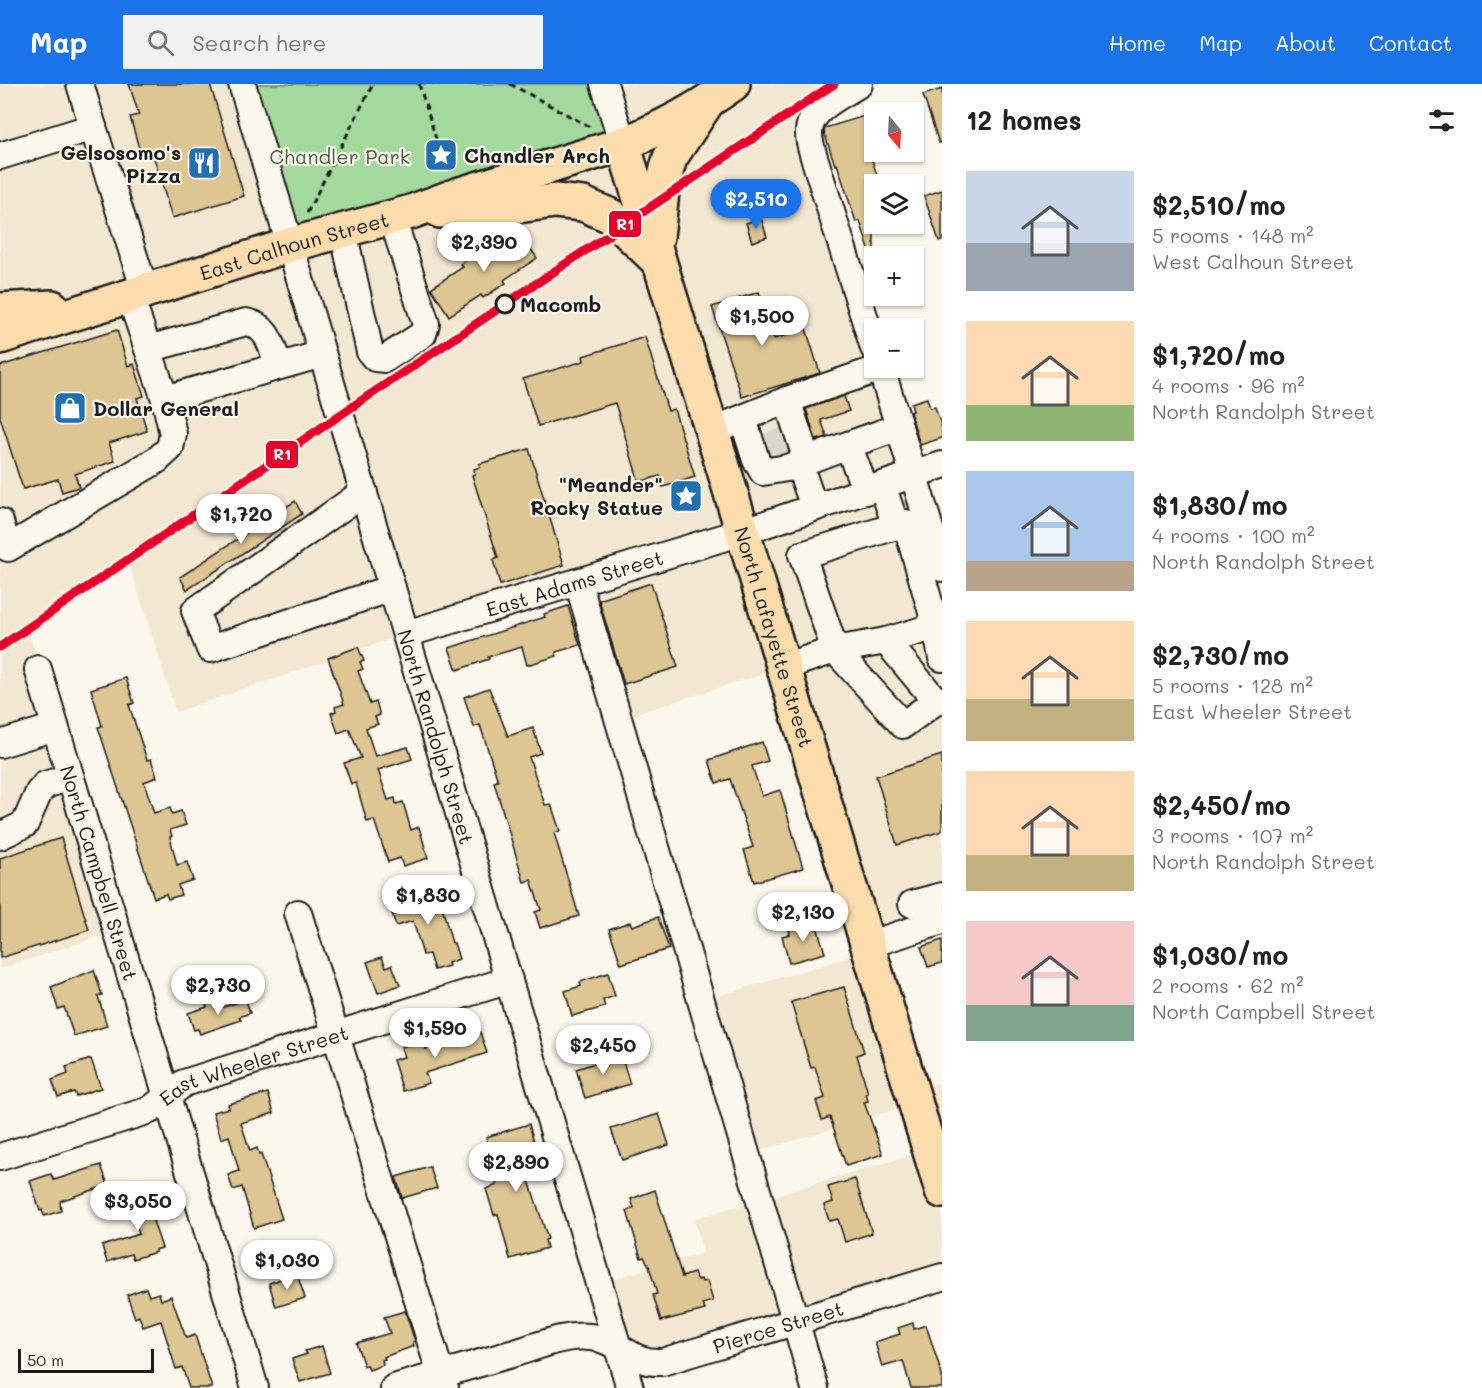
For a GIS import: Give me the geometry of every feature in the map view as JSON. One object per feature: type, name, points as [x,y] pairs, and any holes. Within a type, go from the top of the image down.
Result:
[{"type":"main road","name":"East Calhoun Street","points":[[0,337],[290,245],[401,215],[454,196],[623,144],[691,113],[720,93]]},
{"type":"main road","points":[[658,257],[663,183],[670,158],[720,93]]},
{"type":"main road","name":"North Lafayette Street","points":[[623,144],[942,1191]]},
{"type":"main road","points":[[401,215],[486,210],[555,201],[583,204],[611,216],[658,257]]},
{"type":"main road","points":[[0,310],[52,307],[133,295]]},
{"type":"street","points":[[0,522],[8,548],[158,460],[171,448],[173,434],[165,399],[148,350],[133,295],[93,128],[80,84]]},
{"type":"street","name":"North Randolph Street","points":[[242,84],[630,1388]]},
{"type":"street","name":"North Lafayette Street","points":[[604,84],[623,144]]},
{"type":"street","points":[[859,84],[819,110],[808,132],[814,158],[865,318]]},
{"type":"street","points":[[0,156],[93,128]]},
{"type":"street","points":[[343,231],[370,352],[375,358],[385,359],[423,334],[426,324],[401,215]]},
{"type":"street","points":[[148,350],[246,322],[263,328],[279,366]]},
{"type":"street","points":[[165,399],[322,354]]},
{"type":"street","points":[[711,430],[742,419],[776,412],[864,375]]},
{"type":"street","points":[[884,378],[942,568]]},
{"type":"street","points":[[776,412],[814,507]]},
{"type":"street","points":[[742,419],[756,460],[763,472],[899,427]]},
{"type":"street","points":[[848,445],[896,526]]},
{"type":"street","points":[[724,470],[756,460]]},
{"type":"street","name":"East Adams Street","points":[[406,634],[742,532],[942,465]]},
{"type":"street","points":[[364,492],[195,611],[210,649],[392,588]]},
{"type":"street","points":[[886,640],[939,700],[903,724],[836,650],[802,555],[906,524],[939,625],[942,658]]},
{"type":"street","points":[[578,582],[815,1388]]},
{"type":"street","points":[[783,667],[836,650],[886,640],[939,625]]},
{"type":"street","name":"North Campbell Street","points":[[38,669],[255,1388]]},
{"type":"street","points":[[0,744],[55,727]]},
{"type":"street","points":[[0,836],[25,824],[39,792],[45,785],[70,777]]},
{"type":"street","points":[[912,904],[942,897]]},
{"type":"street","points":[[298,913],[443,1381]]},
{"type":"street","points":[[867,945],[942,921]]},
{"type":"street","name":"East Wheeler Street","points":[[0,1157],[150,1110],[184,1083],[509,980]]},
{"type":"street","name":"Pierce Street","points":[[394,1388],[443,1381],[569,1337],[599,1338],[618,1346],[625,1353],[642,1361],[662,1362],[942,1276]]},
{"type":"path","points":[[290,245],[373,84]]},
{"type":"path","points":[[419,84],[454,196]]},
{"type":"path","points":[[510,84],[623,144]]},
{"type":"shaded area","points":[[0,84],[834,84],[799,108],[864,318],[864,378],[883,378],[942,568],[942,912],[864,935],[783,668],[618,719],[577,582],[406,634],[176,712],[128,560],[278,456],[0,642]]},
{"type":"shaded area","points":[[28,629],[117,930],[0,969],[0,647]]},
{"type":"shaded area","points":[[869,951],[912,1091],[942,1082],[942,1277],[633,1358],[599,1283],[703,1253],[694,1219],[929,1150],[915,1104],[746,1155],[701,1001]]},
{"type":"green space","name":"Chandler Park","points":[[242,84],[604,84],[623,144],[290,245]]},
{"type":"building","points":[[129,84],[210,84],[244,196],[172,218],[152,151],[141,155],[130,117],[139,115]]},
{"type":"building","points":[[942,89],[942,142],[939,143],[923,95]]},
{"type":"building","points":[[864,116],[864,162],[873,162],[877,174],[864,174],[864,234],[860,221],[856,222],[824,132],[825,128]]},
{"type":"building","points":[[942,190],[942,241],[939,241],[924,196]]},
{"type":"building","points":[[761,218],[767,237],[752,242],[746,223]]},
{"type":"building","points":[[518,230],[537,258],[504,280],[506,283],[483,298],[481,295],[449,316],[431,288],[463,267],[460,264],[483,249],[485,252]]},
{"type":"building","points":[[864,234],[874,234],[874,246],[868,246]]},
{"type":"building","points":[[759,292],[774,339],[806,329],[820,373],[742,397],[712,307]]},
{"type":"building","name":"Dollar General","points":[[117,330],[128,366],[134,364],[144,396],[137,398],[147,431],[109,443],[115,461],[75,474],[79,487],[62,492],[58,479],[23,489],[0,417],[0,366]]},
{"type":"building","points":[[645,337],[668,411],[674,409],[695,477],[663,487],[660,476],[639,482],[615,403],[538,426],[523,379],[584,361],[583,356]]},
{"type":"building","points":[[844,396],[849,411],[821,420],[827,437],[816,440],[806,409]]},
{"type":"building","points":[[927,398],[930,408],[935,407],[942,428],[942,438],[920,445],[910,412],[913,411],[911,403]]},
{"type":"building","points":[[529,449],[564,565],[500,585],[493,560],[498,558],[472,475],[475,474],[474,469],[480,467],[479,464]]},
{"type":"building","points":[[295,501],[302,514],[187,590],[180,577]]},
{"type":"building","points":[[651,583],[678,667],[624,684],[599,600]]},
{"type":"building","points":[[568,606],[580,645],[556,652],[557,656],[527,665],[522,647],[488,657],[489,659],[457,670],[449,648],[545,617],[544,614]]},
{"type":"building","points":[[358,647],[364,661],[360,662],[363,669],[358,671],[370,704],[376,702],[380,715],[375,717],[378,724],[366,728],[375,756],[408,747],[412,759],[378,770],[388,800],[395,798],[396,804],[403,802],[411,830],[419,827],[428,858],[403,866],[400,858],[388,862],[374,820],[367,822],[356,783],[351,784],[344,763],[361,758],[349,729],[338,733],[331,713],[336,711],[335,707],[344,704],[328,658]]},
{"type":"building","points":[[126,678],[134,703],[129,705],[147,760],[151,759],[157,777],[144,782],[154,813],[170,808],[172,814],[181,811],[186,825],[170,830],[172,836],[170,837],[177,865],[187,862],[193,880],[178,885],[181,895],[168,899],[166,894],[154,898],[98,727],[102,726],[91,689]]},
{"type":"building","points":[[489,688],[508,736],[533,728],[541,753],[529,757],[545,805],[551,804],[560,831],[554,833],[579,916],[540,928],[535,912],[541,910],[531,880],[524,882],[494,782],[498,781],[480,725],[474,727],[464,697]]},
{"type":"building","points":[[762,742],[768,761],[752,766],[762,796],[780,790],[803,868],[754,882],[744,850],[753,847],[730,779],[716,783],[709,760]]},
{"type":"building","points":[[942,755],[942,831],[897,845],[876,776]]},
{"type":"building","points":[[61,838],[89,930],[0,958],[0,858]]},
{"type":"building","points":[[437,889],[452,943],[454,943],[459,959],[448,963],[449,966],[434,970],[429,954],[423,955],[413,921],[396,926],[389,903]]},
{"type":"building","points":[[658,917],[669,949],[621,964],[609,929],[630,922],[632,926]]},
{"type":"building","points":[[816,923],[825,953],[789,963],[782,936],[790,934],[789,930]]},
{"type":"building","points":[[942,940],[942,963],[928,967],[921,947]]},
{"type":"building","points":[[382,957],[386,967],[392,965],[400,985],[378,993],[367,962]]},
{"type":"building","points":[[94,970],[102,995],[98,996],[107,1026],[74,1036],[64,1007],[58,1009],[51,987]]},
{"type":"building","points":[[608,973],[615,996],[603,1000],[605,1007],[572,1016],[565,991],[581,986],[580,982]]},
{"type":"building","points":[[844,987],[864,1052],[857,1055],[868,1093],[866,1094],[868,1101],[864,1102],[883,1154],[846,1166],[830,1117],[822,1120],[816,1101],[825,1098],[815,1067],[811,1068],[791,1002]]},
{"type":"building","points":[[220,999],[223,1007],[246,1000],[250,1013],[239,1017],[241,1020],[200,1034],[198,1029],[194,1030],[188,1013],[207,1007],[206,1004]]},
{"type":"building","points":[[480,1032],[487,1053],[425,1073],[429,1083],[403,1091],[393,1060],[404,1057],[401,1047],[423,1040],[426,1049]]},
{"type":"building","points":[[621,1055],[630,1084],[585,1098],[576,1069]]},
{"type":"building","points":[[91,1059],[101,1088],[76,1096],[74,1092],[58,1097],[52,1080],[68,1074],[66,1067]]},
{"type":"building","points":[[268,1093],[274,1113],[241,1123],[250,1151],[257,1148],[259,1155],[261,1154],[282,1219],[254,1228],[242,1187],[233,1190],[228,1175],[239,1171],[229,1136],[221,1139],[213,1112],[229,1108],[228,1104]]},
{"type":"building","points":[[659,1114],[669,1145],[622,1160],[611,1129]]},
{"type":"building","points":[[529,1124],[537,1152],[521,1156],[548,1239],[545,1240],[547,1248],[510,1259],[498,1214],[494,1215],[486,1189],[499,1182],[486,1137]]},
{"type":"building","points":[[101,1165],[108,1185],[60,1201],[61,1211],[44,1216],[42,1210],[40,1211],[30,1181],[51,1174],[54,1180]]},
{"type":"building","points":[[430,1167],[437,1188],[402,1198],[396,1177]]},
{"type":"building","points":[[855,1179],[872,1233],[845,1242],[838,1219],[829,1221],[824,1205],[833,1202],[828,1187]]},
{"type":"building","points":[[655,1190],[682,1277],[694,1273],[698,1280],[707,1281],[713,1301],[703,1304],[705,1310],[661,1321],[653,1295],[657,1294],[649,1266],[644,1257],[641,1258],[627,1211],[634,1208],[631,1199]]},
{"type":"building","points":[[150,1192],[158,1219],[153,1221],[162,1248],[133,1259],[131,1254],[107,1262],[102,1246],[139,1234],[128,1199]]},
{"type":"building","points":[[297,1274],[305,1298],[276,1307],[269,1283]]},
{"type":"building","points":[[146,1288],[149,1296],[159,1293],[161,1300],[171,1296],[186,1338],[195,1335],[212,1388],[189,1388],[182,1367],[176,1369],[161,1321],[143,1327],[139,1316],[135,1318],[127,1295]]},
{"type":"building","points":[[405,1311],[415,1341],[414,1346],[384,1357],[383,1365],[369,1370],[367,1365],[364,1366],[356,1343],[390,1333],[384,1317]]},
{"type":"building","points":[[913,1323],[914,1329],[926,1325],[942,1375],[942,1388],[911,1388],[903,1361],[882,1367],[875,1342],[900,1334],[898,1328]]},
{"type":"building","points":[[322,1346],[330,1373],[300,1382],[292,1359],[307,1354],[305,1351]]},
{"type":"tunnel","points":[[774,430],[782,454]]},
{"type":"transit line","name":"R1","points":[[0,647],[340,415],[834,84]]},
{"type":"place","name":"Chandler Arch","points":[[441,155]]},
{"type":"place","name":"Gelsosomo's Pizza","points":[[204,163]]},
{"type":"place","name":"Macomb","points":[[505,304]]},
{"type":"place","name":"Dollar General","points":[[70,408]]},
{"type":"place","name":"\"Meander\" Rocky Statue","points":[[686,496]]}]
